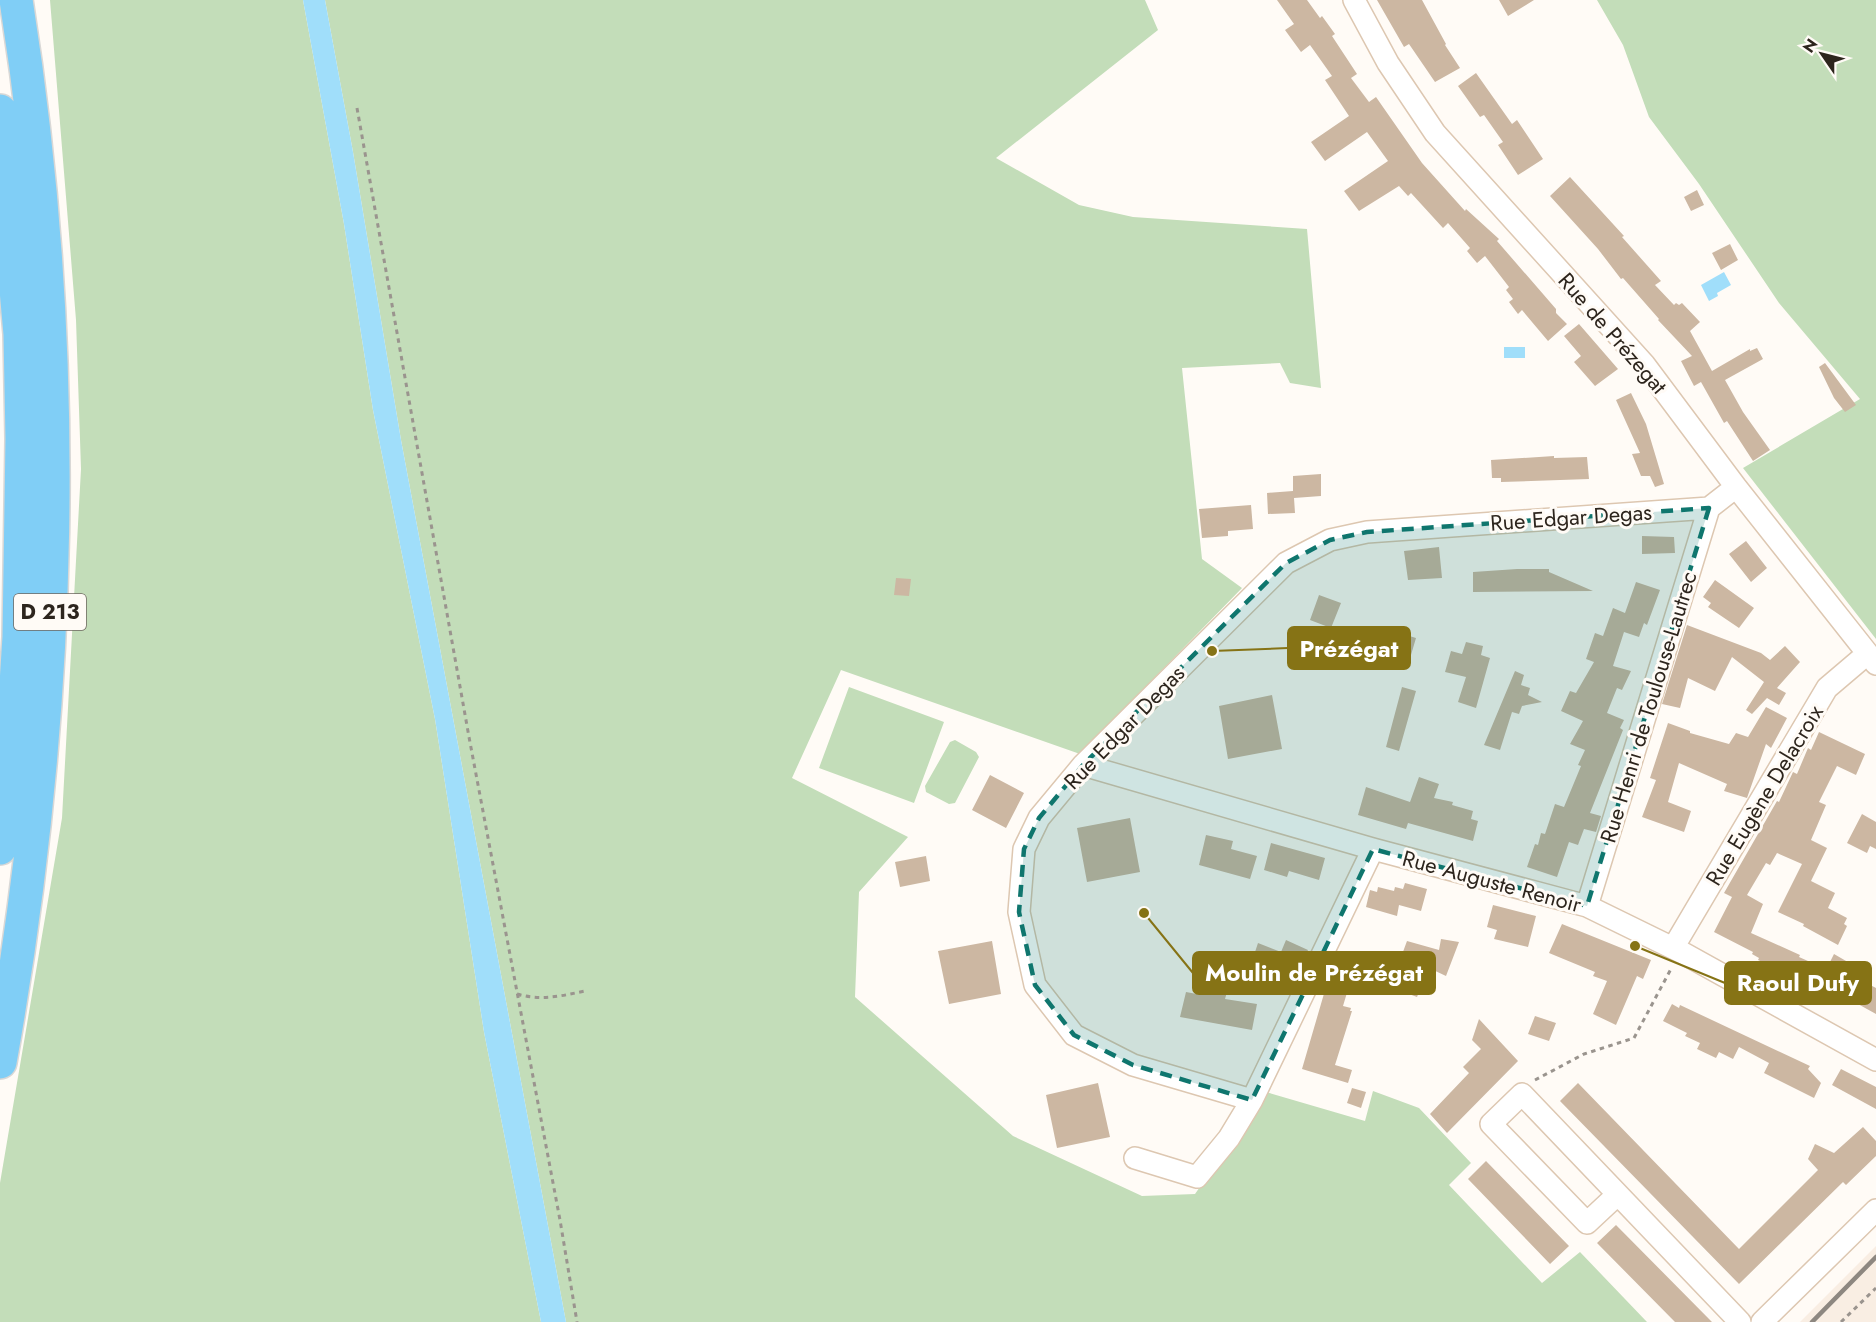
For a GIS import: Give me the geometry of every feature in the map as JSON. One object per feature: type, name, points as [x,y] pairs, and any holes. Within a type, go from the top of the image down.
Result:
[{"type":"highway","name":"D 213","points":[[0,1062],[27,889],[42,753],[54,525],[53,389],[39,171],[16,0]]},
{"type":"highway","name":"D 213","points":[[0,111],[17,299],[22,439],[19,637],[12,746],[0,848]]},
{"type":"street","name":"Rue de Prézegat","points":[[1354,0],[1388,63],[1435,133],[1644,364],[1736,487],[1872,659]]},
{"type":"street","points":[[1709,508],[1736,487]]},
{"type":"street","name":"Rue Edgar Degas","points":[[1252,1100],[1133,1065],[1074,1035],[1035,985],[1019,912],[1024,849],[1039,818],[1083,765],[1286,563],[1330,540],[1366,532],[1709,508]]},
{"type":"street","name":"Rue Henri de Toulouse-Lautrec","points":[[1587,906],[1709,508]]},
{"type":"street","name":"Rue Eugène Delacroix","points":[[1678,950],[1827,688],[1872,659]]},
{"type":"street","name":"Rue Auguste Renoir","points":[[1083,765],[1373,849],[1587,906],[1678,950],[1876,1060]]},
{"type":"street","points":[[1135,1158],[1197,1177],[1229,1138],[1252,1100],[1373,849]]},
{"type":"street","points":[[1617,1195],[1587,1223],[1491,1124],[1522,1094],[1740,1322]]},
{"type":"street","points":[[1762,1322],[1876,1210]]},
{"type":"path","points":[[357,108],[467,726],[577,1322]]},
{"type":"path","points":[[1522,1094],[1535,1079],[1574,1059],[1634,1038],[1674,963],[1678,950]]},
{"type":"path","points":[[518,994],[533,998],[554,998],[585,991]]},
{"type":"path","points":[[1841,1322],[1876,1288]]},
{"type":"highlighted area","points":[[1709,508],[1587,906],[1373,849],[1252,1100],[1133,1065],[1074,1035],[1035,985],[1019,912],[1024,849],[1039,818],[1083,765],[1286,563],[1330,540],[1367,532]]},
{"type":"shaded area","points":[[1876,1246],[1876,1322],[1800,1322]]},
{"type":"green space","points":[[50,0],[303,0],[344,224],[373,410],[435,719],[484,1032],[541,1322],[0,1322],[0,1183],[62,818],[81,469],[76,320]]},
{"type":"green space","points":[[325,0],[1145,0],[1158,30],[996,158],[1079,205],[1133,217],[1307,229],[1321,388],[1290,383],[1280,363],[1182,368],[1202,559],[1242,588],[1080,754],[841,670],[792,778],[908,837],[859,892],[855,997],[1013,1136],[1142,1196],[1195,1194],[1266,1092],[1365,1121],[1373,1091],[1419,1108],[1471,1163],[1449,1185],[1542,1283],[1580,1252],[1647,1322],[566,1322],[401,440]]},
{"type":"green space","points":[[1597,0],[1876,0],[1876,639],[1743,468],[1860,399],[1779,303],[1699,184],[1649,117],[1623,45]]},
{"type":"green space","points":[[849,687],[944,722],[914,803],[819,768]]},
{"type":"green space","points":[[955,740],[976,752],[979,757],[955,803],[949,804],[926,792],[925,786],[950,742]]},
{"type":"water","points":[[303,0],[325,0],[401,440],[566,1322],[541,1322],[484,1032],[435,719],[373,410],[344,224]]},
{"type":"water","points":[[1724,272],[1731,285],[1709,301],[1701,285]]},
{"type":"water","points":[[1504,347],[1525,347],[1525,358],[1504,358]]},
{"type":"building","points":[[1277,0],[1307,0],[1320,18],[1322,16],[1335,34],[1332,36],[1357,74],[1351,78],[1369,102],[1376,97],[1422,163],[1465,211],[1466,209],[1499,239],[1497,241],[1556,309],[1556,313],[1567,324],[1548,341],[1522,310],[1518,314],[1509,302],[1513,299],[1506,290],[1509,287],[1485,256],[1477,263],[1467,251],[1470,248],[1448,223],[1443,228],[1411,193],[1408,196],[1399,186],[1359,211],[1344,191],[1388,161],[1367,132],[1325,161],[1311,142],[1349,116],[1325,80],[1332,76],[1310,45],[1301,52],[1285,30],[1294,24]]},
{"type":"building","points":[[1377,0],[1422,0],[1445,45],[1460,68],[1435,82],[1409,44],[1404,47]]},
{"type":"building","points":[[1499,0],[1534,0],[1508,16]]},
{"type":"building","points":[[1476,73],[1512,124],[1517,120],[1543,159],[1518,175],[1498,145],[1503,142],[1484,115],[1480,117],[1458,86]]},
{"type":"building","points":[[1570,177],[1661,281],[1655,285],[1674,305],[1682,303],[1700,322],[1690,331],[1712,371],[1750,349],[1750,351],[1757,348],[1763,359],[1725,380],[1743,412],[1770,450],[1753,461],[1727,421],[1724,423],[1701,382],[1694,386],[1681,361],[1692,356],[1623,278],[1621,279],[1598,249],[1550,196]]},
{"type":"building","points":[[1697,190],[1704,205],[1691,211],[1684,197]]},
{"type":"building","points":[[1730,244],[1738,260],[1721,270],[1712,253]]},
{"type":"building","points":[[1579,324],[1618,369],[1595,386],[1574,362],[1581,356],[1564,336]]},
{"type":"building","points":[[1825,363],[1856,405],[1845,412],[1834,398],[1819,367]]},
{"type":"building","points":[[1631,393],[1646,424],[1664,484],[1655,487],[1650,476],[1641,476],[1632,454],[1640,453],[1616,400]]},
{"type":"building","points":[[1554,456],[1554,458],[1587,457],[1589,479],[1501,482],[1501,478],[1492,478],[1491,460]]},
{"type":"building","points":[[1321,474],[1321,496],[1294,498],[1295,513],[1268,514],[1267,493],[1293,491],[1293,476]]},
{"type":"building","points":[[1251,505],[1253,529],[1228,531],[1228,536],[1202,538],[1199,509]]},
{"type":"building","points":[[1642,536],[1674,537],[1675,553],[1642,554]]},
{"type":"building","points":[[1746,541],[1767,568],[1751,582],[1729,554]]},
{"type":"building","points":[[1439,547],[1442,578],[1408,580],[1404,551]]},
{"type":"building","points":[[1549,569],[1549,572],[1593,591],[1473,592],[1473,572]]},
{"type":"building","points":[[896,578],[911,579],[909,596],[894,595]]},
{"type":"building","points":[[1715,580],[1754,608],[1739,628],[1708,607],[1711,603],[1703,597]]},
{"type":"building","points":[[1636,582],[1660,590],[1647,625],[1644,623],[1639,637],[1624,632],[1613,666],[1631,671],[1622,690],[1617,688],[1607,713],[1624,720],[1620,728],[1623,730],[1590,813],[1601,816],[1596,832],[1584,829],[1578,845],[1569,842],[1557,877],[1527,867],[1541,833],[1545,834],[1555,804],[1564,807],[1585,750],[1570,744],[1583,721],[1561,711],[1570,691],[1576,693],[1594,662],[1586,659],[1595,633],[1603,636],[1613,608],[1625,613]]},
{"type":"building","points":[[1319,595],[1341,603],[1331,628],[1310,620]]},
{"type":"building","points":[[1687,625],[1761,653],[1770,660],[1785,646],[1800,662],[1777,688],[1786,693],[1779,705],[1767,698],[1752,714],[1746,710],[1764,682],[1732,657],[1715,691],[1688,678],[1680,708],[1662,704]]},
{"type":"building","points":[[1364,627],[1379,632],[1380,627],[1416,638],[1411,655],[1398,651],[1396,655],[1374,648],[1372,651],[1358,647]]},
{"type":"building","points":[[1466,642],[1483,646],[1481,655],[1490,658],[1476,708],[1458,702],[1466,677],[1445,672],[1451,651],[1462,654]]},
{"type":"building","points":[[1515,671],[1524,675],[1521,685],[1530,688],[1528,695],[1542,702],[1522,706],[1519,714],[1512,712],[1500,750],[1484,745]]},
{"type":"building","points":[[1402,687],[1416,691],[1399,751],[1386,747]]},
{"type":"building","points":[[1272,695],[1282,749],[1228,759],[1219,706]]},
{"type":"building","points":[[1766,707],[1787,718],[1771,748],[1766,744],[1747,798],[1724,791],[1727,784],[1679,763],[1668,802],[1691,811],[1684,832],[1642,817],[1656,780],[1650,778],[1668,723],[1690,731],[1690,733],[1729,744],[1736,733],[1748,737]]},
{"type":"building","points":[[1819,732],[1865,754],[1856,775],[1837,766],[1819,802],[1826,805],[1811,840],[1827,848],[1811,881],[1835,893],[1828,908],[1847,918],[1844,924],[1847,926],[1838,945],[1803,926],[1804,924],[1778,912],[1802,864],[1777,853],[1770,865],[1766,863],[1747,895],[1763,904],[1751,933],[1800,955],[1799,957],[1808,961],[1796,984],[1780,976],[1782,971],[1758,960],[1759,958],[1752,954],[1753,952],[1714,932],[1732,897],[1724,893],[1777,801],[1779,802],[1793,772],[1797,774],[1808,748],[1811,750]]},
{"type":"building","points":[[990,775],[1024,793],[1006,828],[972,810]]},
{"type":"building","points":[[1419,777],[1439,784],[1434,798],[1453,802],[1452,805],[1473,811],[1471,819],[1478,821],[1473,841],[1408,823],[1406,829],[1358,815],[1366,787],[1410,802]]},
{"type":"building","points":[[1862,814],[1876,822],[1876,849],[1870,846],[1867,853],[1847,843]]},
{"type":"building","points":[[1130,818],[1140,872],[1087,882],[1077,828]]},
{"type":"building","points":[[1206,835],[1233,841],[1231,849],[1257,856],[1250,879],[1199,865]]},
{"type":"building","points":[[1271,843],[1325,858],[1319,880],[1289,871],[1287,877],[1264,870]]},
{"type":"building","points":[[926,856],[930,881],[900,887],[895,862]]},
{"type":"building","points":[[1405,883],[1427,889],[1421,911],[1399,905],[1397,916],[1366,907],[1370,890],[1377,892],[1378,887],[1394,891],[1395,887],[1403,889]]},
{"type":"building","points":[[1493,905],[1536,916],[1528,947],[1494,939],[1497,930],[1487,927]]},
{"type":"building","points":[[1562,924],[1651,960],[1643,979],[1637,976],[1616,1025],[1593,1014],[1607,981],[1593,976],[1595,972],[1549,953]]},
{"type":"building","points":[[1441,939],[1459,942],[1446,976],[1429,968],[1417,997],[1390,987],[1407,941],[1439,950]]},
{"type":"building","points":[[1286,940],[1308,950],[1292,985],[1265,972],[1267,966],[1252,961],[1258,943],[1281,952]]},
{"type":"building","points":[[992,941],[1001,994],[949,1004],[938,951]]},
{"type":"building","points":[[1834,954],[1853,965],[1849,974],[1876,988],[1876,1014],[1838,993],[1842,986],[1823,976]]},
{"type":"building","points":[[1217,958],[1235,964],[1225,999],[1257,1004],[1252,1030],[1180,1017],[1186,992],[1202,995],[1207,968],[1214,970]]},
{"type":"building","points":[[1328,980],[1349,986],[1343,1006],[1351,1008],[1350,1011],[1352,1011],[1335,1065],[1352,1070],[1348,1083],[1302,1069]]},
{"type":"building","points":[[1672,1004],[1679,1008],[1680,1005],[1810,1066],[1808,1069],[1821,1083],[1814,1098],[1764,1073],[1769,1063],[1739,1047],[1733,1059],[1719,1052],[1716,1058],[1697,1049],[1700,1043],[1685,1036],[1687,1033],[1663,1021]]},
{"type":"building","points":[[1535,1016],[1556,1023],[1549,1041],[1528,1034]]},
{"type":"building","points":[[1479,1019],[1518,1061],[1447,1133],[1430,1114],[1469,1073],[1463,1067],[1481,1049],[1472,1040]]},
{"type":"building","points":[[1841,1069],[1876,1087],[1876,1109],[1832,1085]]},
{"type":"building","points":[[1098,1083],[1110,1137],[1057,1148],[1046,1095]]},
{"type":"building","points":[[1578,1083],[1739,1249],[1818,1170],[1808,1159],[1815,1144],[1834,1153],[1863,1127],[1876,1141],[1876,1156],[1846,1185],[1843,1182],[1739,1284],[1560,1101]]},
{"type":"building","points":[[1352,1088],[1366,1092],[1361,1108],[1347,1103]]},
{"type":"building","points":[[1486,1161],[1569,1246],[1550,1264],[1468,1179]]},
{"type":"building","points":[[1616,1225],[1712,1322],[1675,1322],[1597,1243]]},
{"type":"railway","points":[[1812,1322],[1876,1257]]},
{"type":"place","name":"Prézégat","points":[[1212,651]]},
{"type":"place","name":"Moulin de Prézégat","points":[[1144,913]]},
{"type":"place","name":"Raoul Dufy","points":[[1635,946]]}]
